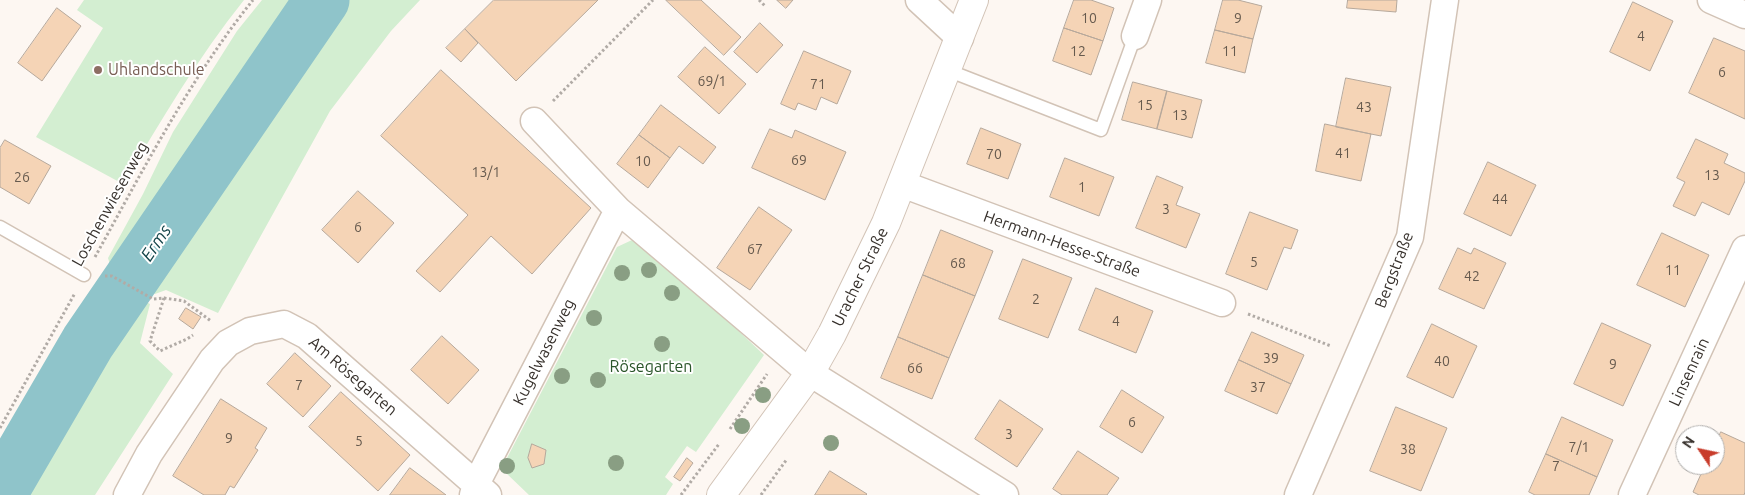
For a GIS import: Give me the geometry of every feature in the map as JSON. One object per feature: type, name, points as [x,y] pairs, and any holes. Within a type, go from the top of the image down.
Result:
[{"type":"street","points":[[919,0],[960,38]]},
{"type":"street","name":"Uracher Straße","points":[[721,495],[810,372],[832,334],[886,223],[974,0]]},
{"type":"street","points":[[1135,36],[1148,0]]},
{"type":"street","name":"Bergstraße","points":[[1298,495],[1410,238],[1445,0]]},
{"type":"street","points":[[1711,0],[1745,16]]},
{"type":"street","points":[[534,121],[618,210],[810,372],[1005,495]]},
{"type":"street","name":"Hermann-Hesse-Straße","points":[[902,184],[1222,303]]},
{"type":"street","name":"Kugelwasenweg","points":[[479,491],[618,210]]},
{"type":"street","name":"Linsenrain","points":[[1632,495],[1745,249]]},
{"type":"street","name":"Am Rösegarten","points":[[127,495],[149,454],[212,360],[228,343],[250,331],[284,324],[307,336],[479,491]]},
{"type":"lane","points":[[947,70],[1101,130],[1135,36]]},
{"type":"lane","points":[[0,227],[84,275]]},
{"type":"path","name":"Loschenwiesenweg","points":[[0,428],[168,126],[233,25],[254,0]]},
{"type":"path","points":[[534,121],[653,0]]},
{"type":"path","points":[[759,0],[765,6]]},
{"type":"path","points":[[112,276],[153,299],[164,298],[184,301],[212,321],[206,326]]},
{"type":"path","points":[[164,298],[150,341],[160,351],[187,339],[200,330]]},
{"type":"path","points":[[1222,303],[1358,357]]},
{"type":"path","points":[[729,430],[784,350]]},
{"type":"path","points":[[681,495],[724,437]]},
{"type":"green space","name":"Uhlandschule","points":[[84,0],[244,0],[211,44],[123,184],[36,137],[103,28],[77,10]]},
{"type":"green space","points":[[262,0],[420,0],[391,31],[330,111],[218,313],[166,290],[155,294],[114,272],[108,258],[143,194],[173,132],[237,31]]},
{"type":"green space","name":"Rösegarten","points":[[632,240],[647,244],[764,355],[696,452],[687,446],[665,477],[673,484],[666,495],[529,495],[506,473],[504,466],[507,458],[617,247]]},
{"type":"green space","points":[[109,282],[150,304],[140,343],[173,374],[95,495],[0,495],[0,457],[88,294]]},
{"type":"building","points":[[494,0],[598,0],[516,81],[465,29]]},
{"type":"building","points":[[666,0],[701,0],[741,37],[724,55]]},
{"type":"building","points":[[777,0],[793,0],[786,8]]},
{"type":"building","points":[[1074,0],[1091,0],[1114,8],[1103,41],[1064,28]]},
{"type":"building","points":[[1223,0],[1238,0],[1262,6],[1253,39],[1215,30]]},
{"type":"building","points":[[1348,0],[1397,0],[1396,12],[1347,8]]},
{"type":"building","points":[[1633,2],[1673,21],[1650,71],[1610,52]]},
{"type":"building","points":[[57,8],[81,26],[42,81],[18,63]]},
{"type":"building","points":[[760,23],[783,45],[757,73],[734,52]]},
{"type":"building","points":[[1064,28],[1103,41],[1091,75],[1053,61]]},
{"type":"building","points":[[465,29],[478,43],[461,62],[446,48]]},
{"type":"building","points":[[1215,30],[1253,39],[1245,73],[1206,63]]},
{"type":"building","points":[[1714,38],[1745,51],[1745,119],[1689,93]]},
{"type":"building","points":[[705,47],[746,84],[719,114],[678,77]]},
{"type":"building","points":[[804,51],[851,71],[837,104],[821,97],[816,110],[798,103],[795,110],[781,104]]},
{"type":"building","points":[[441,70],[591,208],[532,274],[491,236],[440,292],[416,271],[468,215],[381,136]]},
{"type":"building","points":[[1346,78],[1391,87],[1381,136],[1336,127]]},
{"type":"building","points":[[1133,82],[1167,91],[1157,129],[1122,120]]},
{"type":"building","points":[[1167,91],[1202,100],[1192,138],[1157,129]]},
{"type":"building","points":[[661,105],[716,147],[703,164],[679,146],[670,158],[639,135]]},
{"type":"building","points":[[1325,124],[1371,134],[1361,181],[1316,171]]},
{"type":"building","points":[[981,128],[1021,144],[1008,179],[967,164]]},
{"type":"building","points":[[770,129],[792,138],[795,130],[846,152],[825,200],[752,168]]},
{"type":"building","points":[[639,135],[670,158],[648,188],[617,164]]},
{"type":"building","points":[[1696,139],[1728,154],[1724,163],[1745,173],[1745,181],[1729,215],[1702,202],[1695,216],[1673,206],[1685,182],[1677,178]]},
{"type":"building","points":[[5,140],[51,166],[29,204],[0,187],[0,148]]},
{"type":"building","points":[[1065,158],[1114,177],[1099,216],[1050,197]]},
{"type":"building","points":[[1488,162],[1536,185],[1511,236],[1464,214]]},
{"type":"building","points":[[1157,176],[1183,187],[1176,205],[1200,214],[1186,248],[1136,228]]},
{"type":"building","points":[[358,191],[394,223],[358,263],[322,230]]},
{"type":"building","points":[[759,207],[792,230],[750,290],[717,268]]},
{"type":"building","points":[[1250,212],[1298,230],[1291,249],[1284,247],[1267,290],[1226,274]]},
{"type":"building","points":[[941,230],[993,251],[975,296],[923,275]]},
{"type":"building","points":[[1662,233],[1709,255],[1685,307],[1637,285]]},
{"type":"building","points":[[1458,248],[1471,254],[1474,248],[1506,263],[1484,309],[1439,289]]},
{"type":"building","points":[[1023,259],[1072,278],[1048,338],[999,319]]},
{"type":"building","points":[[923,275],[975,296],[949,358],[898,337]]},
{"type":"building","points":[[1096,288],[1153,311],[1136,353],[1079,330]]},
{"type":"building","points":[[186,308],[201,317],[193,329],[179,319]]},
{"type":"building","points":[[1602,323],[1651,345],[1623,406],[1574,384]]},
{"type":"building","points":[[1432,324],[1477,346],[1453,398],[1407,377]]},
{"type":"building","points":[[1252,332],[1304,355],[1291,384],[1239,360]]},
{"type":"building","points":[[442,336],[479,370],[448,404],[411,370]]},
{"type":"building","points":[[898,337],[949,358],[932,399],[881,378]]},
{"type":"building","points":[[295,353],[331,386],[303,417],[267,384]]},
{"type":"building","points":[[1239,360],[1291,384],[1277,414],[1225,391]]},
{"type":"building","points":[[1122,390],[1164,417],[1142,453],[1100,427]]},
{"type":"building","points":[[341,392],[410,455],[378,491],[309,427]]},
{"type":"building","points":[[221,399],[267,428],[255,448],[258,450],[234,488],[230,486],[225,495],[204,495],[173,476]]},
{"type":"building","points":[[1000,400],[1043,429],[1017,467],[975,439]]},
{"type":"building","points":[[1396,407],[1447,428],[1421,491],[1370,471]]},
{"type":"building","points":[[1562,417],[1613,440],[1597,477],[1546,454]]},
{"type":"building","points":[[1725,434],[1745,443],[1744,495],[1699,495],[1693,492],[1701,475],[1725,475]]},
{"type":"building","points":[[532,444],[546,450],[544,464],[532,468],[528,458]]},
{"type":"building","points":[[1078,451],[1119,478],[1107,495],[1062,495],[1053,489]]},
{"type":"building","points":[[1546,454],[1597,477],[1589,495],[1535,495],[1529,492]]},
{"type":"building","points":[[687,458],[693,463],[680,481],[674,477]]},
{"type":"building","points":[[410,468],[446,495],[390,495]]},
{"type":"building","points":[[830,471],[867,494],[815,495]]},
{"type":"waterway","name":"Erms","points":[[0,493],[88,342],[322,0]]},
{"type":"place","name":"Uhlandschule","points":[[98,70]]}]
